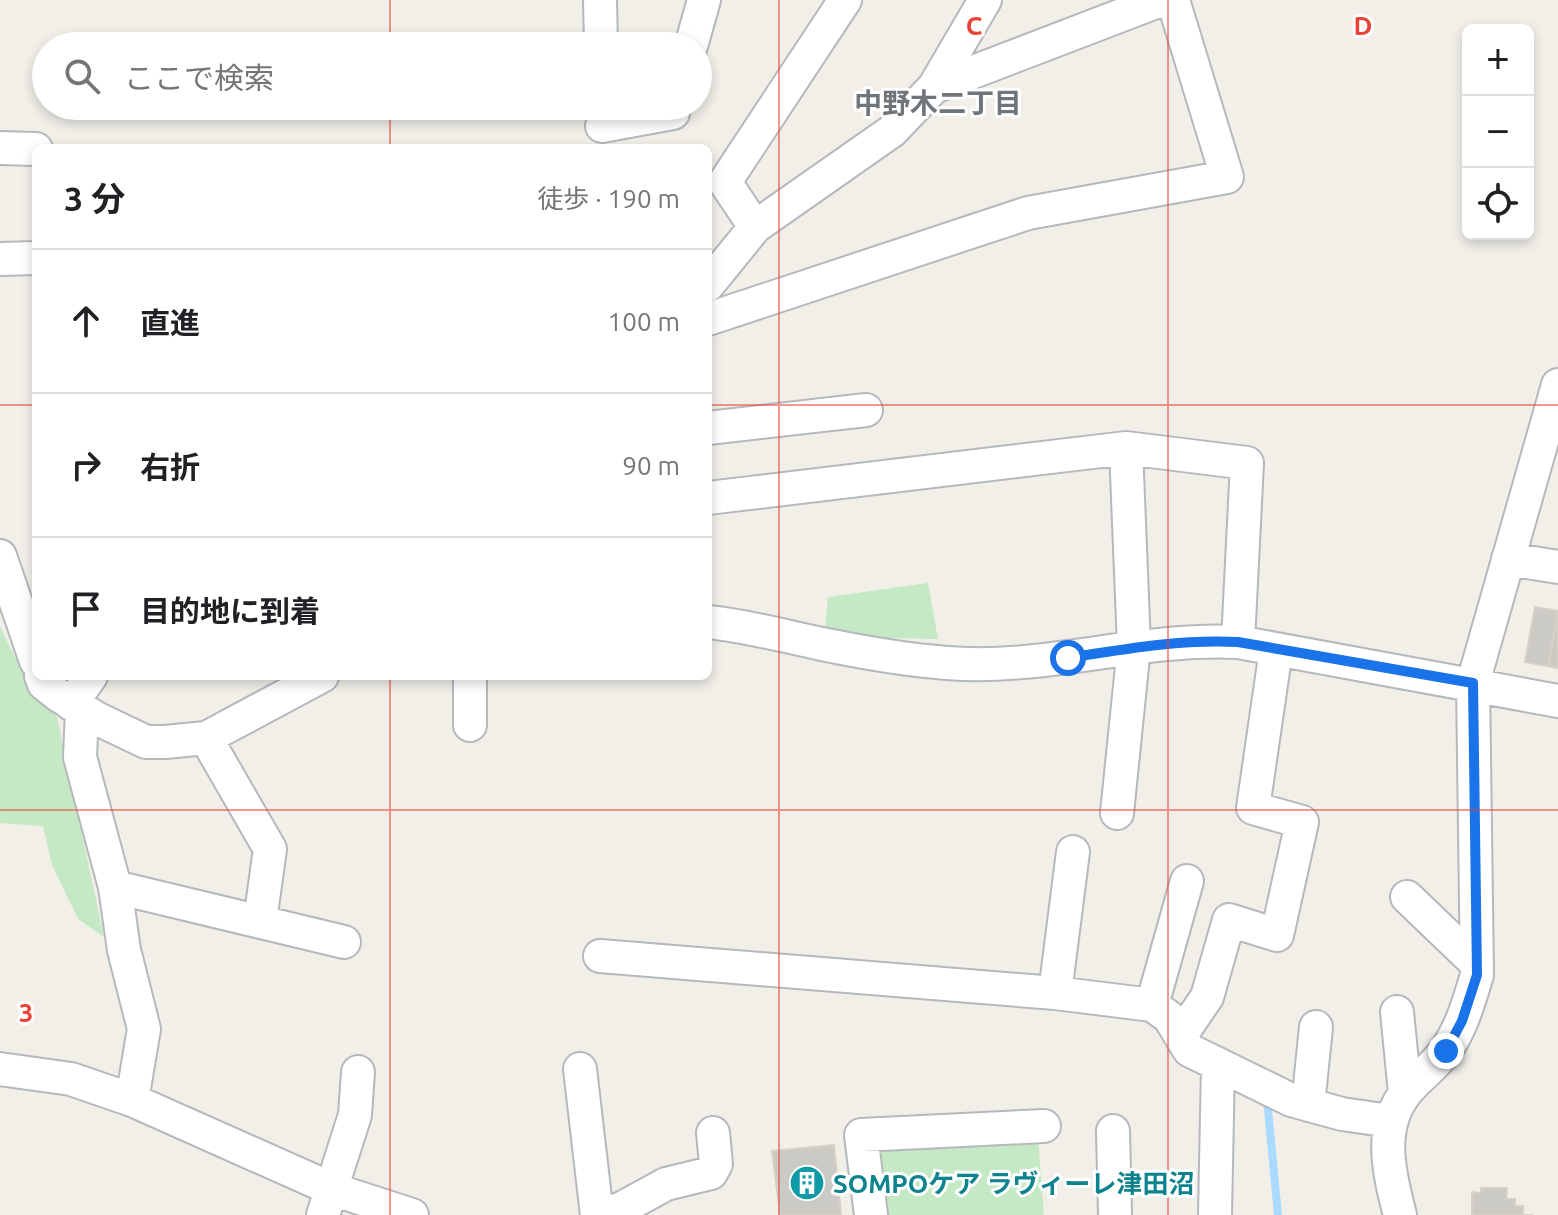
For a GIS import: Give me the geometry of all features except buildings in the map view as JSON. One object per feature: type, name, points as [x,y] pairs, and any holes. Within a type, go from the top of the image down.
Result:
[{"type":"street","points":[[600,0],[601,32]]},
{"type":"street","points":[[695,32],[704,0]]},
{"type":"street","points":[[755,227],[725,182],[845,0]]},
{"type":"street","points":[[712,280],[755,227],[892,131],[934,87],[985,0]]},
{"type":"street","points":[[934,87],[1161,0]]},
{"type":"street","points":[[712,318],[1028,213],[1227,177],[1173,0]]},
{"type":"street","points":[[602,127],[638,120]]},
{"type":"street","points":[[0,148],[32,149]]},
{"type":"street","points":[[0,259],[32,258]]},
{"type":"street","points":[[600,956],[1055,993],[1152,1005],[1169,1017],[1189,1050],[1291,1100],[1342,1114],[1398,1107],[1446,1051],[1462,1021],[1477,975],[1473,683],[1558,385]]},
{"type":"street","points":[[712,428],[866,410]]},
{"type":"street","points":[[712,498],[1126,448],[1247,463],[1238,642]]},
{"type":"street","points":[[1117,813],[1134,647],[1126,448]]},
{"type":"street","points":[[0,556],[32,649]]},
{"type":"street","points":[[1508,559],[1558,567]]},
{"type":"street","points":[[712,622],[740,625],[829,645],[948,663],[1068,658],[1205,640],[1238,642],[1558,701]]},
{"type":"street","points":[[1181,1035],[1207,997],[1229,920],[1277,935],[1302,822],[1253,808],[1276,650]]},
{"type":"street","points":[[42,680],[77,707],[146,742],[206,738],[315,680]]},
{"type":"street","points":[[89,680],[77,707],[80,757],[115,887],[124,950],[144,1029],[132,1100]]},
{"type":"street","points":[[470,680],[470,725]]},
{"type":"street","points":[[206,738],[270,849],[260,921]]},
{"type":"street","points":[[1055,993],[1073,852]]},
{"type":"street","points":[[1152,1005],[1187,881]]},
{"type":"street","points":[[115,887],[344,942]]},
{"type":"street","points":[[1407,897],[1477,964]]},
{"type":"street","points":[[1397,1012],[1398,1107],[1387,1151],[1400,1215]]},
{"type":"street","points":[[1308,1105],[1316,1027]]},
{"type":"street","points":[[1215,1215],[1218,1064]]},
{"type":"street","points":[[0,1069],[71,1079],[132,1100],[328,1202],[412,1215]]},
{"type":"street","points":[[580,1069],[600,1215],[622,1208],[666,1184],[711,1173],[716,1164],[713,1133]]},
{"type":"street","points":[[328,1202],[355,1115],[358,1072]]},
{"type":"street","points":[[871,1215],[861,1135],[1044,1126]]},
{"type":"street","points":[[1113,1131],[1115,1215]]},
{"type":"green space","points":[[928,583],[938,639],[884,638],[825,628],[828,597]]},
{"type":"green space","points":[[0,626],[28,677],[54,703],[104,937],[78,919],[52,865],[43,826],[0,823]]},
{"type":"green space","points":[[1038,1139],[1044,1215],[882,1215],[871,1142]]},
{"type":"waterway","points":[[1267,1099],[1278,1215]]},
{"type":"place","name":"SOMPOケア ラヴィーレ津田沼","points":[[807,1183]]},
{"type":"district","name":"中野木二丁目","points":[[938,102]]},
{"type":"route","points":[[1068,658],[1205,640],[1238,642],[1473,683],[1477,975],[1462,1021],[1446,1051]]}]
